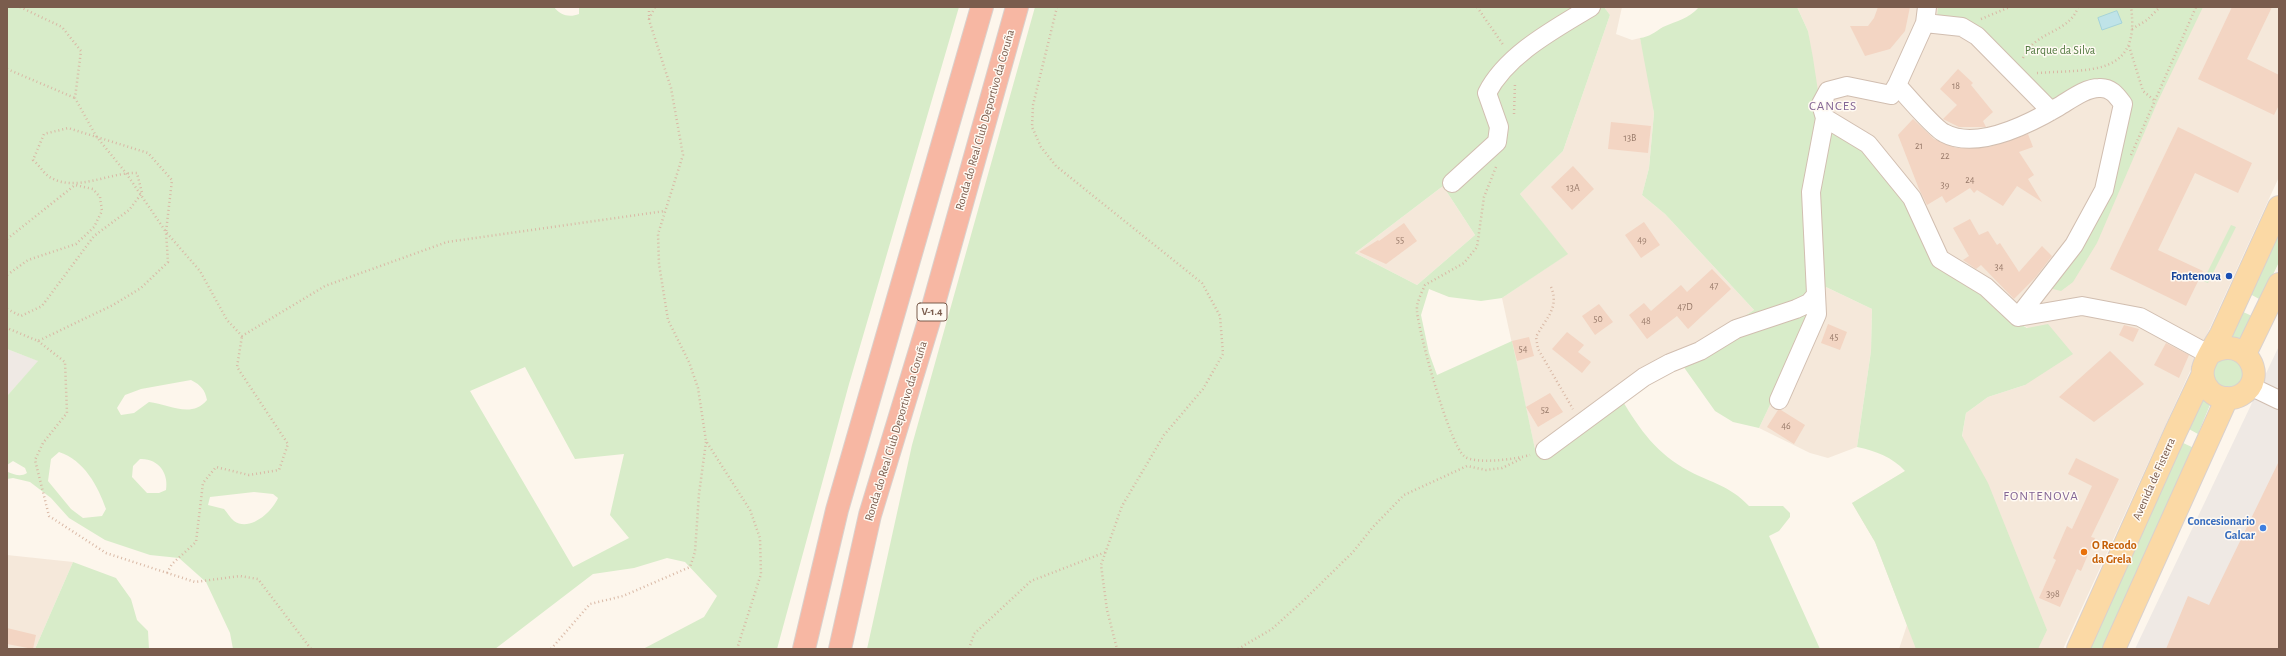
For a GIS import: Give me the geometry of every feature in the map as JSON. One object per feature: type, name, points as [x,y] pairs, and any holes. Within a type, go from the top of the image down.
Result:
[{"type":"highway","points":[[804,649],[838,510],[982,7]]},
{"type":"highway","name":"Ronda do Real Club Deportivo da Coruña","points":[[840,649],[870,515],[929,321],[1017,7]]},
{"type":"main road","name":"Avenida de Fisterra","points":[[2078,649],[2202,376],[2203,367],[2211,354],[2279,207]]},
{"type":"main road","points":[[2245,354],[2279,284]]},
{"type":"main road","points":[[2202,376],[2209,390],[2216,396],[2227,398],[2240,395],[2250,386],[2254,374],[2253,366],[2245,354],[2236,348],[2227,347],[2211,354]]},
{"type":"main road","points":[[2114,649],[2227,398]]},
{"type":"street","points":[[1452,183],[1497,142],[1500,127],[1486,94],[1493,81],[1537,40],[1591,7]]},
{"type":"street","points":[[1779,400],[1817,314],[1811,192],[1825,118],[1821,104],[1828,91],[1847,86],[1891,96],[1926,15],[1962,27],[1977,36],[2051,111]]},
{"type":"street","points":[[1897,85],[1944,133],[1967,141],[1992,138],[2051,111],[2084,92],[2099,88],[2110,90],[2117,95],[2123,104],[2104,190],[2074,246],[2018,317]]},
{"type":"street","points":[[1825,118],[1868,144],[1912,198],[1940,259],[1986,287],[2018,317]]},
{"type":"street","points":[[1545,450],[1618,395],[1651,373],[1700,351],[1736,329],[1796,309],[1809,303],[1816,295]]},
{"type":"street","points":[[2018,317],[2082,306],[2140,316],[2211,354]]},
{"type":"street","points":[[2250,386],[2279,400]]},
{"type":"path","points":[[20,7],[62,27],[81,51],[75,98],[96,136],[126,173],[166,232],[200,271],[226,320],[242,336]]},
{"type":"path","points":[[551,649],[590,604],[623,596],[690,567],[695,552],[699,494],[706,441],[698,388],[689,362],[668,320],[664,302],[658,234],[683,155],[671,88],[649,20],[649,7]]},
{"type":"path","points":[[649,20],[655,7]]},
{"type":"path","points":[[1057,7],[1033,105],[1032,127],[1041,148],[1056,166],[1202,283],[1220,316],[1223,354],[1203,389],[1164,435],[1122,506],[1101,565],[1107,610],[1117,649]]},
{"type":"path","points":[[1477,7],[1515,60],[1514,120]]},
{"type":"path","points":[[1962,27],[2010,7]]},
{"type":"path","points":[[2014,74],[2025,54],[2033,44],[2044,35],[2070,21],[2078,7]]},
{"type":"path","points":[[2014,74],[2104,67],[2118,60],[2129,46],[2132,29],[2131,7]]},
{"type":"path","points":[[2132,29],[2146,20],[2160,7]]},
{"type":"path","points":[[2129,46],[2144,91],[2154,100]]},
{"type":"path","points":[[7,69],[75,98]]},
{"type":"path","points":[[7,275],[28,260],[76,244],[94,227],[102,211],[100,197],[93,189],[48,176],[33,160],[44,134],[68,128],[148,153],[172,180],[166,232],[168,262],[141,288],[113,305],[38,341]]},
{"type":"path","points":[[1496,165],[1484,197],[1476,247],[1464,263],[1425,285],[1417,309],[1426,359],[1452,433],[1464,456],[1474,462],[1527,456]]},
{"type":"path","points":[[7,239],[75,185],[126,173],[137,173],[142,193],[141,195],[129,210],[94,236],[42,306],[21,316],[7,309]]},
{"type":"path","points":[[167,573],[172,564],[196,542],[203,483],[216,467],[249,474],[279,470],[288,444],[237,367],[242,336],[324,286],[447,242],[665,211]]},
{"type":"path","points":[[1552,287],[1555,303],[1551,314],[1536,337],[1538,349],[1582,423]]},
{"type":"path","points":[[7,328],[38,341],[65,362],[67,413],[43,443],[35,460],[49,516],[106,553],[195,582],[240,576],[258,579],[311,649]]},
{"type":"path","points":[[706,441],[750,510],[760,538],[761,574],[737,649]]},
{"type":"path","points":[[1238,649],[1272,629],[1304,600],[1353,552],[1373,527],[1404,495],[1467,466],[1486,470],[1502,468],[1527,456],[1545,450]]},
{"type":"path","points":[[969,649],[974,634],[1031,581],[1106,552]]},
{"type":"shaded area","points":[[1604,7],[1622,7],[1616,34],[1632,40],[1640,38],[1649,77],[1654,113],[1649,168],[1642,195],[1665,214],[1754,310],[1540,449],[1535,449],[1502,298],[1567,254],[1520,194],[1563,151],[1610,15]]},
{"type":"shaded area","points":[[1797,7],[2279,7],[2279,177],[2063,649],[1899,649],[1907,625],[1875,542],[1852,503],[1962,437],[1966,413],[1988,397],[2025,385],[2028,328],[2000,313],[1832,126],[1815,116],[1808,31]]},
{"type":"shaded area","points":[[1443,186],[1475,235],[1417,285],[1355,253]]},
{"type":"shaded area","points":[[1826,287],[1872,309],[1871,351],[1857,447],[1828,458],[1810,453],[1759,428]]},
{"type":"shaded area","points":[[2279,346],[2279,649],[2135,649]]},
{"type":"shaded area","points":[[7,349],[39,361],[7,396]]},
{"type":"shaded area","points":[[7,555],[73,562],[35,649],[7,649]]},
{"type":"green space","points":[[7,7],[554,7],[562,14],[572,16],[579,14],[579,7],[959,7],[849,384],[777,649],[643,649],[704,617],[717,596],[685,562],[667,558],[634,568],[593,574],[495,649],[233,649],[230,633],[206,582],[179,558],[150,555],[105,540],[69,518],[51,498],[30,482],[13,478],[7,479],[7,469],[8,472],[16,475],[27,473],[25,468],[13,461],[7,465],[7,396],[38,361],[7,349]],"holes":[[[525,367],[575,459],[624,454],[610,515],[629,538],[573,567],[470,391]],[[191,380],[202,388],[207,400],[201,406],[187,410],[149,402],[134,413],[121,415],[117,408],[125,395],[141,389]],[[59,452],[68,456],[83,467],[89,475],[99,492],[106,509],[102,516],[83,518],[71,509],[48,481],[51,459]],[[140,459],[146,459],[157,464],[164,472],[166,478],[166,490],[159,493],[147,493],[132,477],[133,466]],[[254,492],[273,494],[278,498],[266,514],[260,519],[247,524],[240,524],[234,521],[224,509],[208,505],[210,497]]]},
{"type":"green space","points":[[1035,7],[1604,7],[1610,15],[1563,151],[1520,194],[1568,254],[1502,298],[1481,301],[1449,297],[1429,289],[1421,315],[1429,353],[1437,375],[1512,341],[1535,449],[1540,449],[1754,310],[1665,214],[1642,195],[1649,168],[1654,113],[1640,38],[1687,17],[1699,7],[1797,7],[1808,31],[1813,58],[1818,91],[1814,101],[1815,116],[1832,126],[1874,158],[1905,201],[1933,257],[1978,290],[2000,313],[2027,328],[2048,324],[2073,354],[2025,385],[1988,397],[1966,413],[1962,436],[1988,483],[2047,630],[2038,649],[1916,649],[1875,542],[1852,503],[1905,471],[1895,462],[1883,455],[1871,450],[1857,447],[1871,351],[1872,309],[1826,287],[1759,428],[1733,422],[1715,411],[1683,366],[1622,400],[1650,440],[1658,449],[1678,464],[1689,471],[1728,489],[1749,506],[1783,506],[1790,513],[1790,517],[1779,531],[1769,536],[1820,649],[867,649],[912,445]],"holes":[[[1443,186],[1475,235],[1417,285],[1355,253]]]},
{"type":"green space","name":"Parque da Silva","points":[[1938,7],[2203,7],[2157,103],[2097,243],[2073,282],[2061,291],[2049,288],[2102,204],[2120,91],[2056,102],[2045,98],[1937,17]]},
{"type":"green space","points":[[2231,225],[2236,227],[2208,283],[2203,281]]},
{"type":"green space","points":[[2279,232],[2279,262],[2261,300],[2250,294]]},
{"type":"green space","points":[[2241,311],[2252,316],[2240,339],[2229,336]]},
{"type":"green space","points":[[2231,355],[2246,372],[2239,388],[2216,387],[2211,365]]},
{"type":"green space","points":[[2201,396],[2212,400],[2198,434],[2187,428]]},
{"type":"green space","points":[[2181,442],[2194,448],[2104,649],[2089,649]]},
{"type":"green space","points":[[73,562],[116,578],[131,599],[137,620],[148,631],[149,649],[35,649]]},
{"type":"water","points":[[2117,11],[2122,23],[2102,30],[2098,18]]},
{"type":"building","points":[[1878,7],[1910,7],[1905,31],[1890,49],[1865,56],[1850,26],[1868,26],[1874,18]]},
{"type":"building","points":[[2232,7],[2272,7],[2247,59],[2279,75],[2279,105],[2274,115],[2198,79]]},
{"type":"building","points":[[1958,69],[1973,83],[1971,85],[1993,112],[1983,121],[1986,127],[1959,127],[1943,119],[1957,105],[1940,89]]},
{"type":"building","points":[[1913,119],[1934,139],[1956,148],[1989,147],[2028,134],[2033,147],[2019,152],[2034,175],[2028,179],[2042,202],[2017,186],[2003,206],[1977,190],[1974,193],[1970,188],[1946,203],[1942,196],[1927,205],[1919,189],[1898,135]]},
{"type":"building","points":[[1611,122],[1651,126],[1648,153],[1608,149]]},
{"type":"building","points":[[2178,127],[2252,163],[2238,193],[2195,173],[2158,250],[2203,271],[2186,306],[2110,269]]},
{"type":"building","points":[[1573,166],[1594,189],[1572,210],[1551,187]]},
{"type":"building","points":[[1970,219],[1979,235],[1988,231],[1997,245],[2000,243],[2019,272],[2042,246],[2052,256],[2035,278],[2014,299],[1981,265],[1976,269],[1963,260],[1969,256],[1953,228]]},
{"type":"building","points":[[1644,222],[1660,245],[1641,258],[1625,235]]},
{"type":"building","points":[[1404,223],[1417,241],[1386,264],[1359,252],[1378,240],[1379,241]]},
{"type":"building","points":[[1712,269],[1731,289],[1688,329],[1677,316],[1647,339],[1629,315],[1644,303],[1651,311],[1681,285],[1687,292]]},
{"type":"building","points":[[1599,304],[1613,322],[1595,335],[1582,316]]},
{"type":"building","points":[[1828,324],[1847,332],[1840,350],[1821,343]]},
{"type":"building","points":[[2124,325],[2139,329],[2133,342],[2119,335]]},
{"type":"building","points":[[1567,332],[1584,345],[1578,352],[1591,362],[1582,373],[1552,349]]},
{"type":"building","points":[[1529,337],[1534,356],[1517,361],[1512,341]]},
{"type":"building","points":[[2166,343],[2189,355],[2179,378],[2154,365]]},
{"type":"building","points":[[2110,351],[2144,384],[2094,422],[2059,397]]},
{"type":"building","points":[[1550,393],[1563,412],[1538,427],[1526,407]]},
{"type":"building","points":[[1778,410],[1781,410],[1805,425],[1794,444],[1767,427]]},
{"type":"building","points":[[2076,458],[2119,479],[2091,537],[2095,538],[2081,571],[2077,569],[2060,607],[2039,598],[2056,560],[2053,558],[2067,526],[2072,529],[2092,486],[2068,474]]},
{"type":"building","name":"Concesionario Galcar","points":[[2279,461],[2279,649],[2166,649],[2188,596],[2209,605]]},
{"type":"building","points":[[7,628],[36,635],[33,649],[7,644]]},
{"type":"place","name":"Fontenova","points":[[2229,276]]},
{"type":"place","name":"Concesionario Galcar","points":[[2263,528]]},
{"type":"place","name":"O Recodo da Grela","points":[[2084,552]]},
{"type":"district","name":"CANCES","points":[[1833,106]]},
{"type":"district","name":"FONTENOVA","points":[[2041,496]]}]
